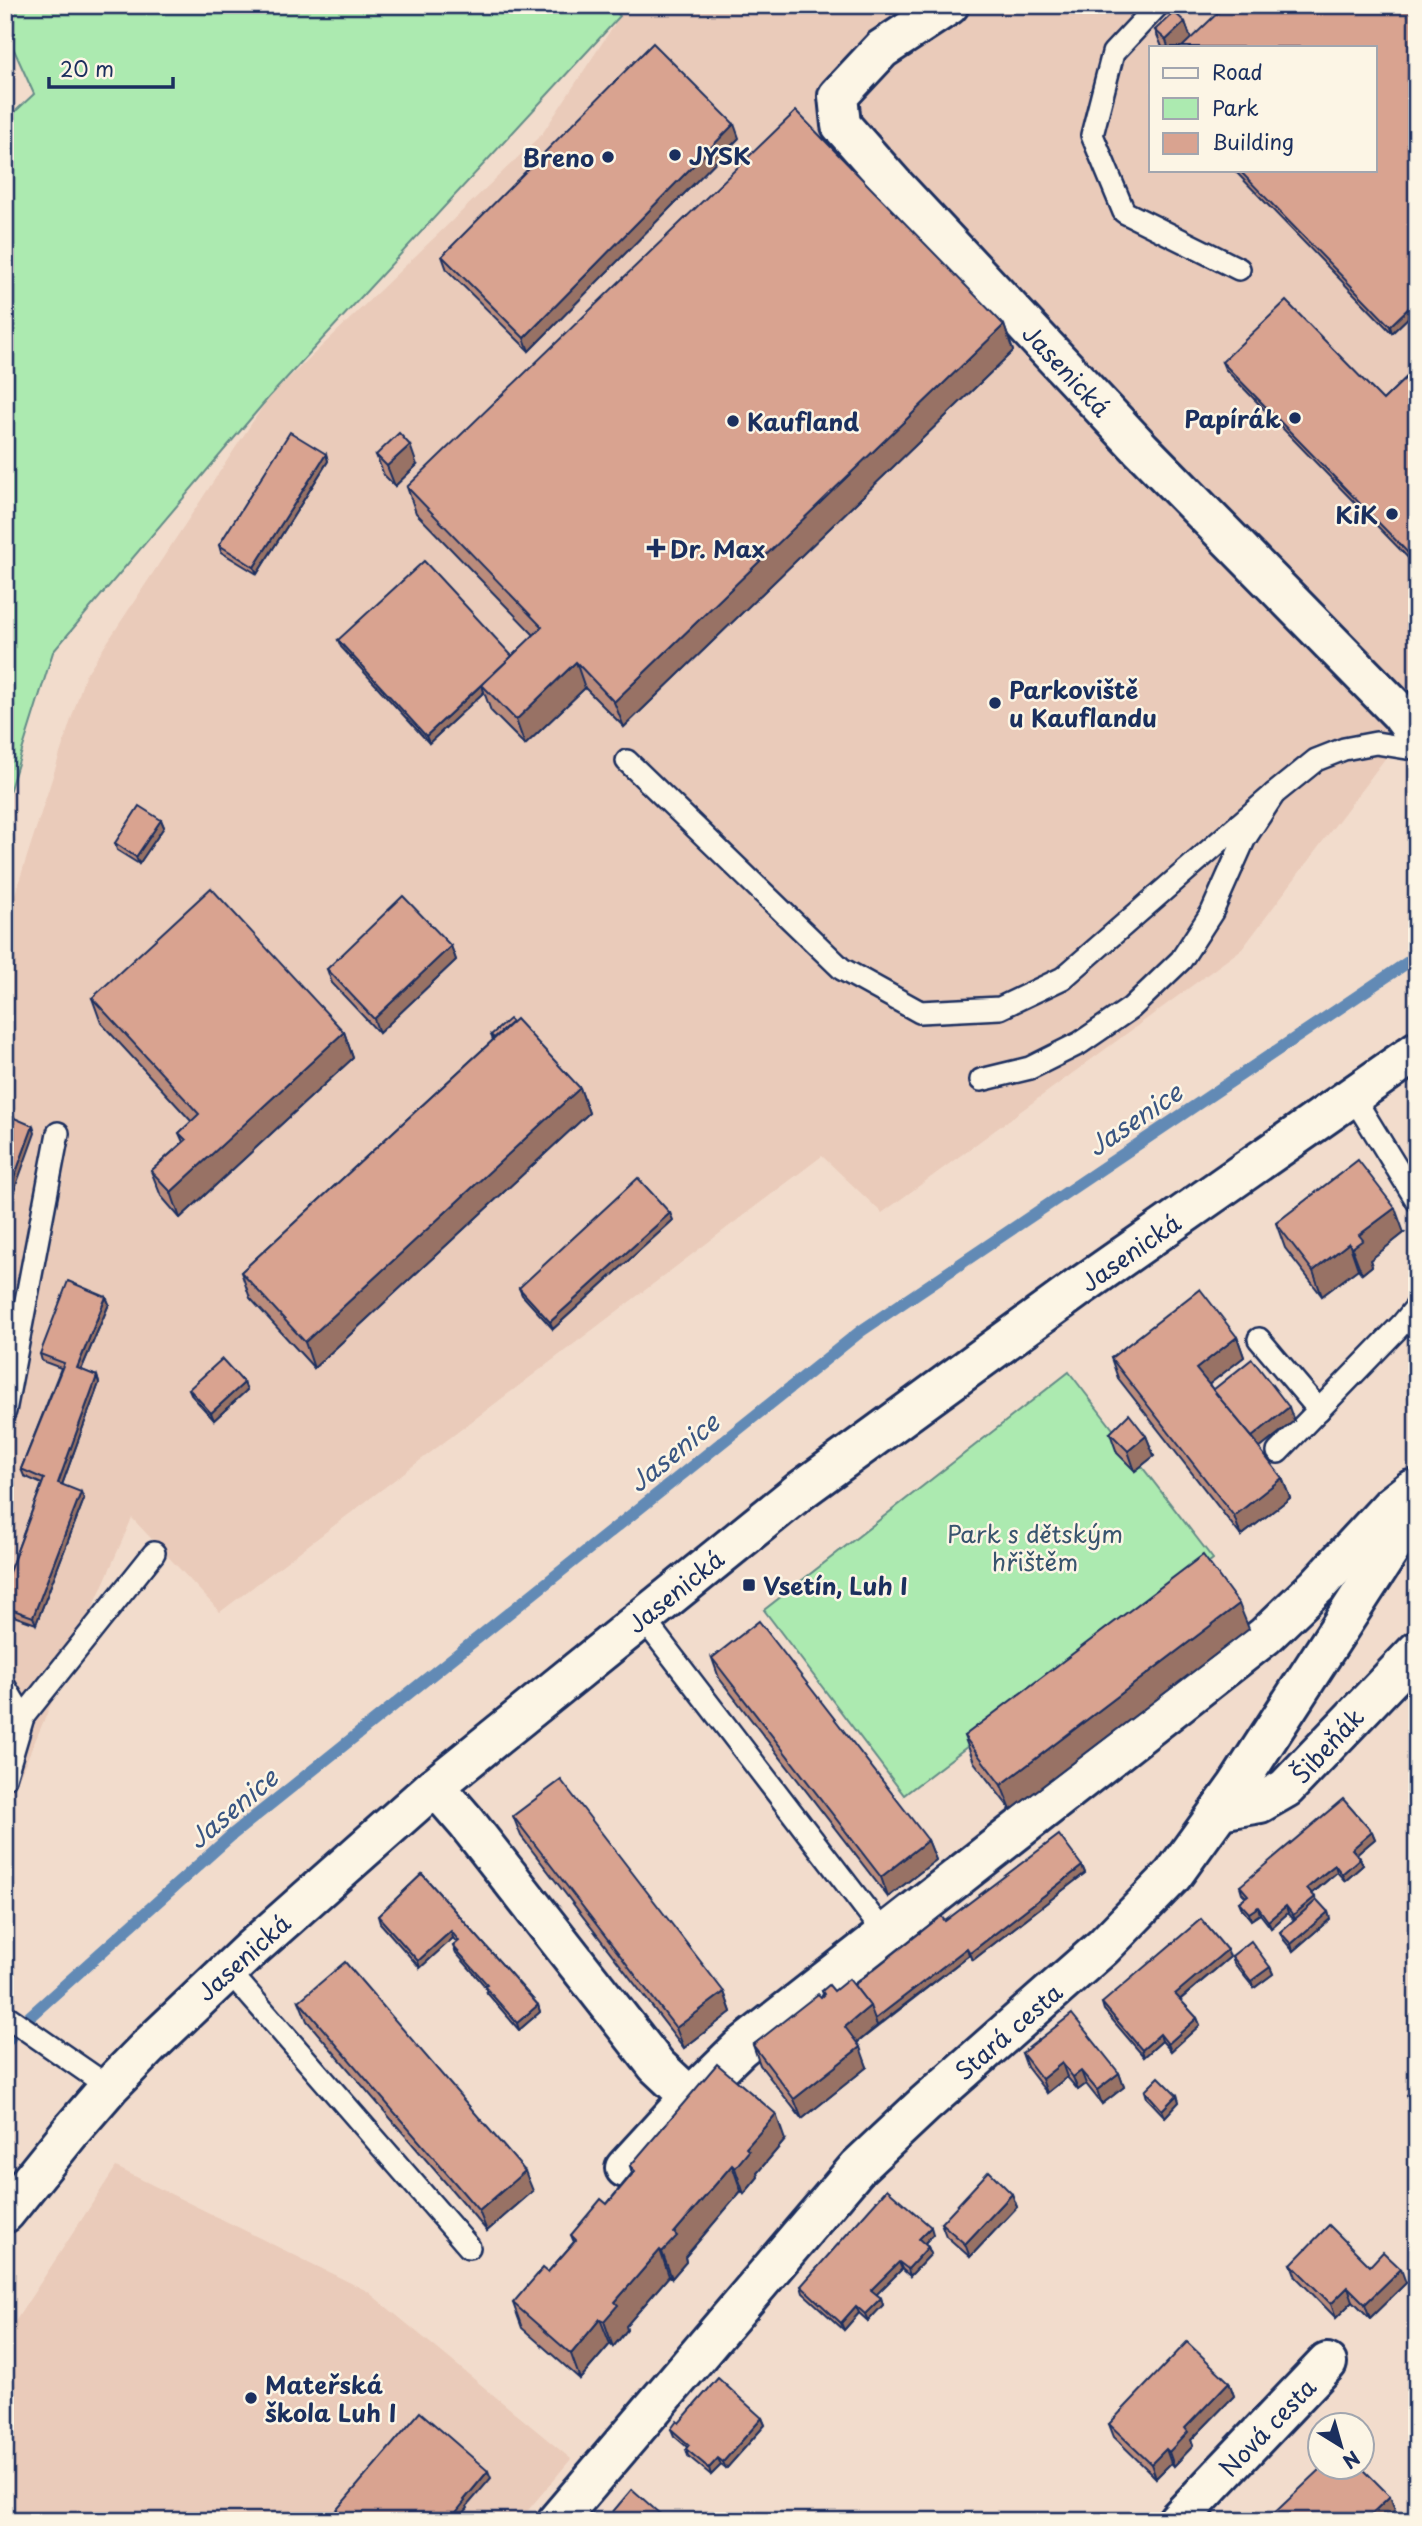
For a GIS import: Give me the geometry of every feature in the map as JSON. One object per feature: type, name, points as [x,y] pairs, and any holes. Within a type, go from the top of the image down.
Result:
[{"type":"street","name":"Jasenická","points":[[949,5],[882,49],[838,96],[841,125],[1132,440],[1400,713],[1417,736]]},
{"type":"street","name":"Jasenická","points":[[5,2213],[109,2087],[228,1970],[435,1786],[800,1491],[1417,1051]]},
{"type":"street","points":[[625,2168],[690,2097],[740,2048],[1265,1636],[1317,1586],[1392,1506],[1417,1487]]},
{"type":"street","name":"Stará cesta","points":[[557,2521],[858,2167],[935,2095],[1103,1947],[1173,1875],[1220,1810],[1417,1508]]},
{"type":"street","name":"Šibeňák","points":[[1220,1810],[1260,1803],[1286,1788],[1417,1651]]},
{"type":"street","points":[[435,1786],[657,2066],[690,2097]]},
{"type":"street","name":"Nová cesta","points":[[1177,2521],[1327,2364]]},
{"type":"lane","points":[[1158,5],[1113,53],[1092,135],[1124,212],[1239,268]]},
{"type":"lane","points":[[627,761],[842,969],[920,1012],[1000,1007],[1063,978],[1316,760],[1344,748],[1376,743],[1407,748],[1417,744]]},
{"type":"lane","points":[[981,1080],[1030,1068],[1080,1043],[1131,1008],[1181,960],[1212,912],[1244,840],[1274,794]]},
{"type":"lane","points":[[1352,1095],[1417,1201]]},
{"type":"lane","points":[[5,1411],[58,1133]]},
{"type":"lane","points":[[1278,1452],[1417,1306]]},
{"type":"lane","points":[[1259,1339],[1319,1410]]},
{"type":"lane","points":[[5,1778],[23,1717],[154,1553]]},
{"type":"lane","points":[[642,1617],[885,1934]]},
{"type":"lane","points":[[5,1687],[23,1717]]},
{"type":"lane","points":[[228,1970],[469,2247]]},
{"type":"lane","points":[[5,2015],[109,2087]]},
{"type":"shaded area","points":[[621,5],[1417,5],[1417,716],[1242,949],[882,1213],[822,1156],[220,1612],[132,1518],[5,1810],[5,925],[85,676],[269,397],[542,134],[620,16]]},
{"type":"shaded area","name":"Mateřská škola Luh I","points":[[116,2167],[367,2291],[571,2459],[519,2521],[5,2521],[5,2337]]},
{"type":"green space","points":[[5,5],[609,5],[620,16],[269,397],[53,652],[5,805],[5,121],[34,94],[5,30]]},
{"type":"green space","name":"Park s dětským hřištěm","points":[[1069,1372],[1213,1559],[904,1795],[764,1610]]},
{"type":"building","points":[[1226,5],[1417,5],[1417,300],[1390,326],[1241,172],[1376,172],[1376,46],[1183,46]]},
{"type":"building","points":[[1174,12],[1185,22],[1166,40],[1155,30]]},
{"type":"building","points":[[653,43],[734,124],[524,338],[442,256]]},
{"type":"building","points":[[796,111],[1004,325],[614,702],[576,662],[516,720],[482,685],[542,627],[407,487]]},
{"type":"building","points":[[1286,301],[1383,400],[1417,367],[1417,562],[1222,362]]},
{"type":"building","points":[[290,432],[326,454],[254,567],[219,545]]},
{"type":"building","points":[[399,433],[410,445],[387,466],[376,455]]},
{"type":"building","points":[[424,561],[512,656],[426,736],[338,640]]},
{"type":"building","points":[[139,806],[161,820],[136,857],[115,843]]},
{"type":"building","points":[[211,888],[344,1032],[171,1192],[151,1171],[186,1140],[179,1133],[199,1114],[92,998]]},
{"type":"building","points":[[403,896],[451,946],[374,1019],[327,969]]},
{"type":"building","points":[[509,1019],[512,1022],[494,1038],[491,1035]]},
{"type":"building","points":[[516,1019],[580,1088],[305,1342],[241,1272]]},
{"type":"building","points":[[5,1114],[33,1126],[5,1202]]},
{"type":"building","points":[[1358,1160],[1395,1208],[1359,1235],[1363,1240],[1352,1248],[1349,1243],[1313,1271],[1276,1223]]},
{"type":"building","points":[[638,1178],[670,1213],[550,1322],[519,1288]]},
{"type":"building","points":[[68,1281],[106,1297],[77,1368],[97,1376],[58,1483],[81,1492],[33,1617],[5,1607],[5,1583],[44,1479],[21,1469],[64,1363],[40,1354]]},
{"type":"building","points":[[1200,1289],[1237,1337],[1196,1369],[1282,1478],[1234,1516],[1111,1358]]},
{"type":"building","points":[[222,1359],[244,1383],[211,1413],[189,1389]]},
{"type":"building","points":[[1252,1359],[1289,1407],[1252,1437],[1213,1390]]},
{"type":"building","points":[[1129,1414],[1146,1436],[1128,1451],[1110,1433]]},
{"type":"building","points":[[1203,1555],[1239,1604],[1001,1785],[964,1736]]},
{"type":"building","points":[[759,1621],[928,1840],[881,1877],[712,1658]]},
{"type":"building","points":[[561,1780],[724,1992],[676,2028],[513,1816]]},
{"type":"building","points":[[1343,1799],[1372,1832],[1352,1849],[1360,1858],[1342,1874],[1335,1865],[1321,1876],[1307,1888],[1315,1897],[1293,1915],[1286,1906],[1268,1921],[1258,1907],[1249,1913],[1239,1902],[1248,1895],[1240,1886]]},
{"type":"building","points":[[1059,1835],[1082,1866],[970,1953],[967,1948],[875,2019],[870,2006],[854,1985],[941,1916],[945,1921]]},
{"type":"building","points":[[422,1874],[538,2005],[517,2023],[453,1946],[459,1941],[451,1931],[418,1961],[378,1916]]},
{"type":"building","points":[[1317,1900],[1328,1912],[1291,1944],[1280,1932]]},
{"type":"building","points":[[1201,1919],[1227,1950],[1175,1994],[1197,2018],[1168,2044],[1160,2034],[1142,2050],[1102,2003]]},
{"type":"building","points":[[1251,1941],[1270,1967],[1251,1981],[1232,1956]]},
{"type":"building","points":[[345,1962],[525,2171],[479,2211],[299,2001]]},
{"type":"building","points":[[849,1979],[870,2006],[845,2027],[860,2047],[794,2099],[753,2045],[818,1994],[821,1997],[824,1994],[822,1991],[829,1985],[834,1991]]},
{"type":"building","points":[[1072,2014],[1119,2073],[1097,2090],[1081,2071],[1073,2077],[1062,2063],[1042,2079],[1022,2053]]},
{"type":"building","points":[[717,2064],[776,2114],[746,2148],[749,2151],[735,2168],[732,2165],[674,2233],[677,2236],[662,2252],[660,2250],[615,2302],[618,2305],[604,2321],[600,2319],[571,2354],[513,2303],[543,2268],[548,2272],[576,2240],[571,2235],[601,2199],[607,2204],[635,2171],[630,2166]]},
{"type":"building","points":[[1159,2077],[1177,2095],[1162,2110],[1145,2091]]},
{"type":"building","points":[[1417,2086],[1417,2115],[1407,2095]]},
{"type":"building","points":[[989,2171],[1012,2194],[965,2244],[941,2223]]},
{"type":"building","points":[[887,2189],[931,2227],[919,2239],[928,2247],[908,2269],[899,2262],[871,2290],[881,2298],[865,2314],[856,2306],[841,2323],[801,2286]]},
{"type":"building","points":[[1329,2225],[1370,2266],[1383,2252],[1401,2269],[1365,2304],[1348,2287],[1331,2304],[1291,2264]]},
{"type":"building","points":[[1187,2342],[1229,2382],[1185,2428],[1188,2432],[1169,2452],[1166,2449],[1151,2464],[1109,2424]]},
{"type":"building","points":[[718,2378],[762,2418],[723,2462],[718,2458],[709,2468],[686,2449],[689,2445],[671,2429]]},
{"type":"building","points":[[420,2412],[488,2471],[449,2521],[327,2521]]},
{"type":"building","points":[[1309,2480],[1374,2480],[1390,2496],[1364,2521],[1266,2521]]},
{"type":"building","points":[[632,2489],[660,2514],[654,2521],[605,2521]]},
{"type":"waterway","name":"Jasenice","points":[[5,2044],[18,2027],[233,1834],[861,1331],[1417,956]]},
{"type":"place","name":"JYSK","points":[[675,155]]},
{"type":"place","name":"Breno","points":[[608,157]]},
{"type":"place","name":"Papírák","points":[[1295,418]]},
{"type":"place","name":"Kaufland","points":[[733,421]]},
{"type":"place","name":"KiK","points":[[1392,514]]},
{"type":"place","name":"Dr. Max","points":[[656,548]]},
{"type":"place","name":"Parkoviště u Kauflandu","points":[[995,703]]},
{"type":"place","name":"Vsetín, Luh I","points":[[749,1585]]},
{"type":"place","name":"Mateřská škola Luh I","points":[[251,2398]]}]
